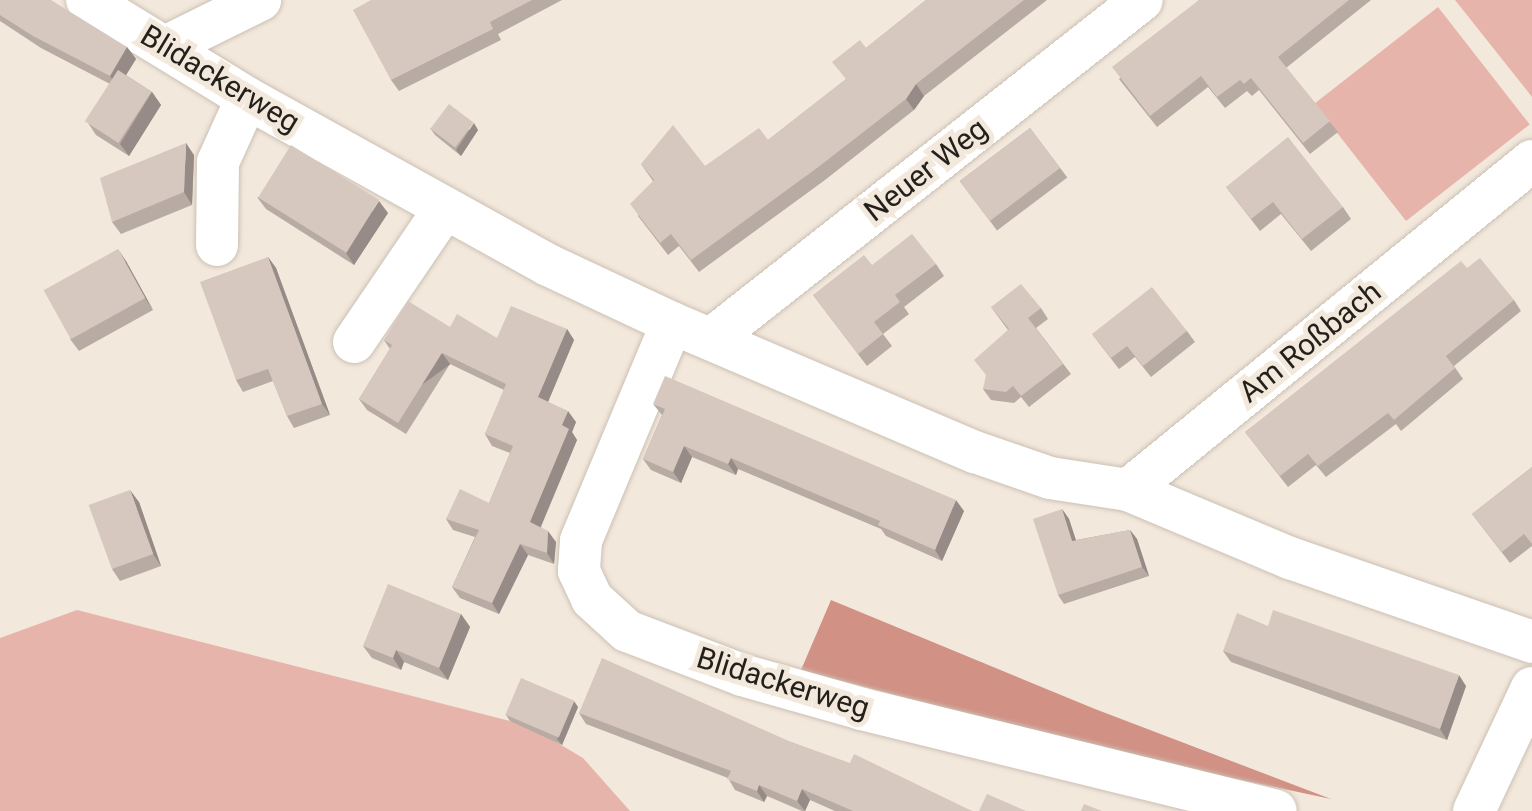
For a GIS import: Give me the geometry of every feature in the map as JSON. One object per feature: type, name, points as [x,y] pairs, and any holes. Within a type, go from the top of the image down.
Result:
[{"type":"street","name":"Blidackerweg","points":[[88,0],[248,98],[548,265],[692,331],[975,452],[1050,478],[1128,490],[1290,558],[1532,642]]},
{"type":"street","points":[[167,46],[260,0]]},
{"type":"street","name":"Neuer Weg","points":[[692,331],[1142,0]]},
{"type":"street","points":[[217,245],[218,162],[248,98]]},
{"type":"street","name":"Am Roßbach","points":[[1128,490],[1532,161]]},
{"type":"street","points":[[1491,193],[1532,206]]},
{"type":"street","points":[[354,342],[444,208]]},
{"type":"street","name":"Blidackerweg","points":[[692,331],[580,541],[579,571],[592,599],[627,631],[742,675],[844,704],[1276,811]]},
{"type":"street","points":[[1474,811],[1532,688]]},
{"type":"shaded area","points":[[1455,0],[1532,0],[1532,97],[1521,83]]},
{"type":"shaded area","points":[[1438,7],[1530,124],[1406,221],[1314,104]]},
{"type":"shaded area","points":[[831,600],[1095,709],[1331,799],[1118,754],[801,670]]},
{"type":"shaded area","points":[[77,610],[529,726],[583,758],[630,811],[0,811],[0,638]]},
{"type":"building","points":[[0,0],[51,0],[127,47],[110,76],[0,15]]},
{"type":"building","points":[[371,0],[532,0],[490,22],[493,29],[391,80],[353,10]]},
{"type":"building","points":[[926,0],[1024,0],[916,84],[906,99],[691,260],[671,234],[660,243],[630,204],[654,180],[641,164],[673,125],[705,166],[759,128],[768,140],[846,79],[832,62],[860,40],[866,48]]},
{"type":"building","points":[[1199,0],[1349,0],[1278,57],[1330,121],[1303,143],[1251,78],[1244,84],[1240,80],[1217,97],[1201,76],[1150,116],[1112,67]]},
{"type":"building","points":[[118,70],[152,92],[118,143],[85,121]]},
{"type":"building","points":[[449,104],[474,123],[455,147],[430,129]]},
{"type":"building","points":[[1030,128],[1060,168],[990,221],[960,181]]},
{"type":"building","points":[[1288,137],[1343,207],[1302,239],[1273,202],[1251,219],[1226,187]]},
{"type":"building","points":[[186,143],[184,192],[112,222],[100,178]]},
{"type":"building","points":[[291,145],[379,200],[346,253],[258,198]]},
{"type":"building","points":[[912,234],[936,264],[895,295],[900,302],[874,322],[883,334],[858,354],[813,295],[864,255],[872,265]]},
{"type":"building","points":[[118,249],[145,298],[71,339],[44,290]]},
{"type":"building","points":[[268,257],[322,404],[287,416],[268,369],[236,380],[200,282]]},
{"type":"building","points":[[1480,258],[1514,300],[1446,356],[1455,368],[1394,420],[1388,413],[1318,466],[1308,454],[1280,476],[1245,432],[1461,261],[1467,268]]},
{"type":"building","points":[[1021,284],[1041,308],[1028,318],[1063,364],[1021,396],[1013,386],[1006,392],[983,389],[986,375],[974,360],[1009,329],[991,307]]},
{"type":"building","points":[[1152,287],[1187,331],[1143,366],[1127,346],[1111,358],[1092,334]]},
{"type":"building","points":[[408,301],[450,327],[457,314],[497,338],[511,306],[567,329],[538,397],[568,411],[562,425],[569,429],[530,522],[548,531],[547,553],[520,544],[492,603],[452,587],[479,530],[446,519],[460,489],[489,503],[513,446],[485,434],[506,384],[442,353],[398,423],[359,399],[392,345],[384,340]]},
{"type":"building","points":[[665,376],[956,500],[935,550],[878,525],[880,521],[731,458],[728,464],[684,446],[673,472],[643,459],[665,409],[653,404]]},
{"type":"building","points":[[1532,467],[1532,544],[1524,534],[1502,552],[1472,514]]},
{"type":"building","points":[[130,490],[153,554],[112,569],[89,505]]},
{"type":"building","points":[[1062,509],[1072,541],[1130,530],[1142,567],[1058,595],[1033,519]]},
{"type":"building","points":[[388,584],[461,614],[439,668],[396,650],[393,658],[363,646]]},
{"type":"building","points":[[1273,610],[1459,675],[1440,729],[1223,651],[1237,613],[1268,626]]},
{"type":"building","points":[[602,658],[791,742],[850,763],[854,754],[972,811],[853,811],[802,789],[797,801],[759,785],[757,791],[727,779],[731,771],[579,713]]},
{"type":"building","points":[[521,678],[574,701],[559,737],[505,715]]},
{"type":"building","points":[[987,794],[1026,811],[979,811]]},
{"type":"building","points":[[1084,804],[1102,811],[1081,811]]}]
